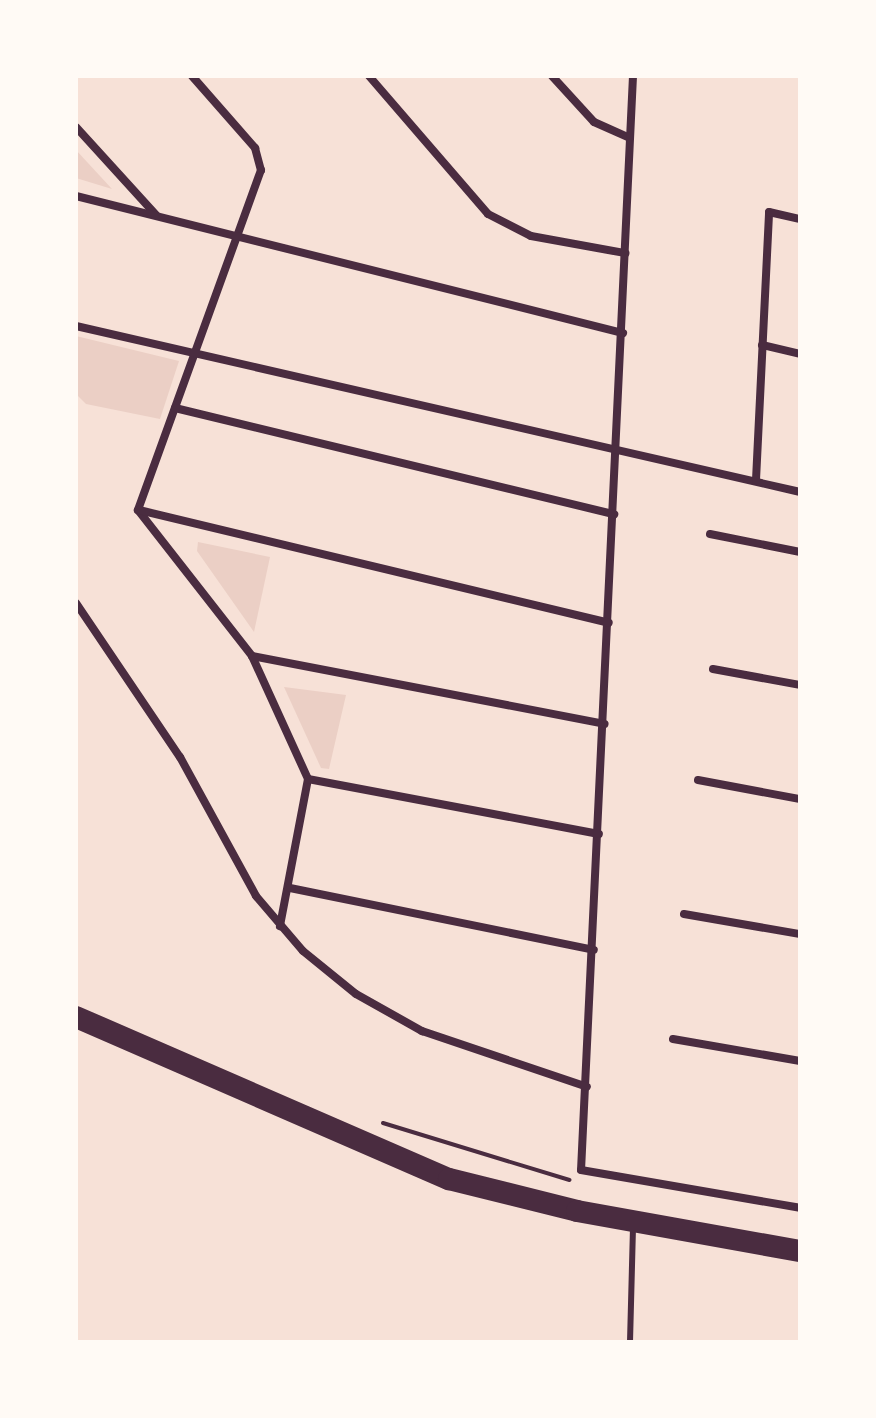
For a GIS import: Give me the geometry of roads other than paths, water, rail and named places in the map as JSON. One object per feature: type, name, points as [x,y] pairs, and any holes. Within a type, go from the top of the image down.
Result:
[{"type":"highway","points":[[76,1017],[449,1179],[633,1221],[800,1251]]},
{"type":"street","points":[[138,510],[261,170],[255,148],[192,76]]},
{"type":"street","points":[[369,76],[488,214],[531,236],[625,253]]},
{"type":"street","points":[[552,76],[594,122],[630,138]]},
{"type":"street","points":[[633,76],[605,724],[581,1170],[800,1208]]},
{"type":"street","points":[[76,127],[156,216]]},
{"type":"street","points":[[76,196],[238,234],[623,333]]},
{"type":"street","points":[[756,480],[769,212],[800,219]]},
{"type":"street","points":[[76,326],[193,356],[618,446],[800,492]]},
{"type":"street","points":[[762,345],[800,354]]},
{"type":"street","points":[[175,408],[614,514]]},
{"type":"street","points":[[138,510],[609,623]]},
{"type":"street","points":[[138,510],[252,656],[308,779],[290,888],[280,926]]},
{"type":"street","points":[[710,534],[800,552]]},
{"type":"street","points":[[76,603],[280,926],[329,974],[388,1014],[587,1087]]},
{"type":"street","points":[[252,656],[605,724]]},
{"type":"street","points":[[713,669],[800,685]]},
{"type":"street","points":[[308,779],[599,834]]},
{"type":"street","points":[[698,780],[800,799]]},
{"type":"street","points":[[290,888],[594,950]]},
{"type":"street","points":[[684,914],[800,934]]},
{"type":"street","points":[[673,1039],[800,1061]]},
{"type":"lane","points":[[630,1342],[633,1221]]}]
